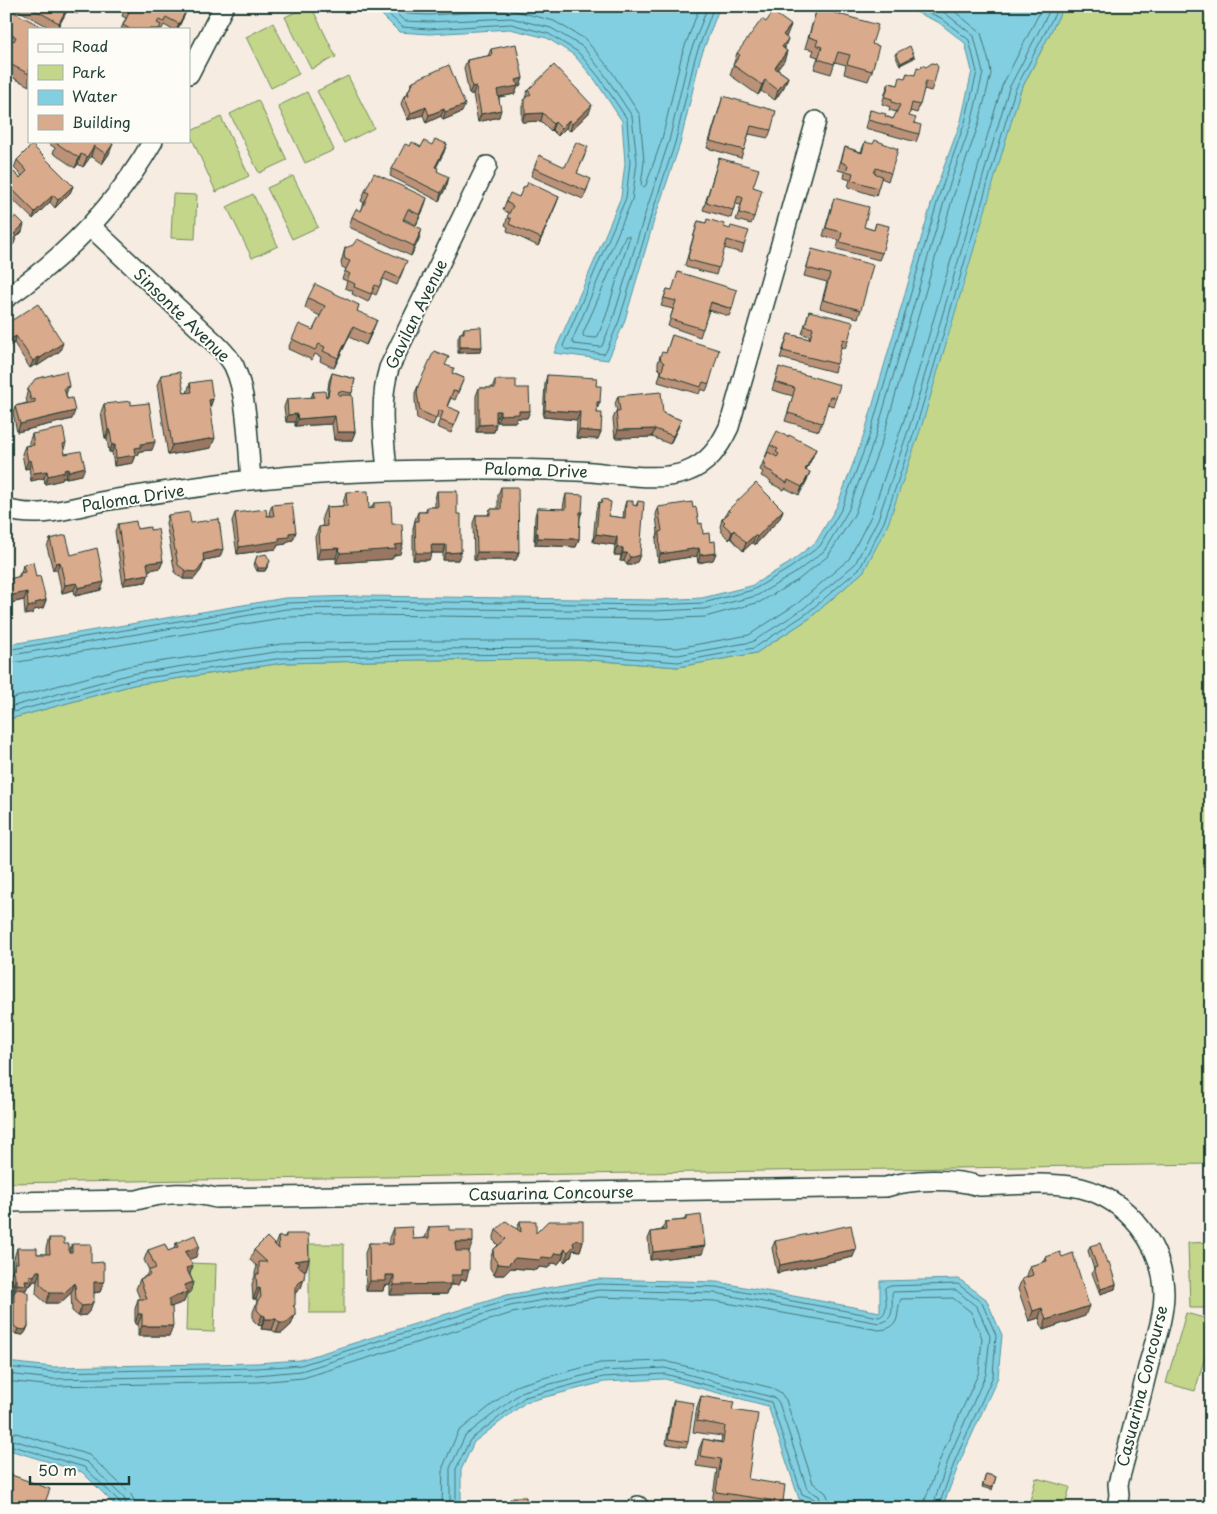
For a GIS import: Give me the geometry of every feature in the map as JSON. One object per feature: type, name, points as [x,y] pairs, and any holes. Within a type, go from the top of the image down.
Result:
[{"type":"street","points":[[190,72],[224,6]]},
{"type":"street","name":"Paloma Drive","points":[[6,509],[25,514],[46,513],[125,498],[251,480],[318,474],[475,468],[660,476],[677,475],[703,464],[717,450],[729,427],[816,121]]},
{"type":"street","points":[[6,298],[43,270],[90,226],[121,190],[151,142]]},
{"type":"street","name":"Gavilan Avenue","points":[[387,471],[383,399],[389,368],[487,166]]},
{"type":"street","name":"Sinsonte Avenue","points":[[90,226],[230,359],[238,376],[244,407],[251,480]]},
{"type":"street","name":"Casuarina Concourse","points":[[6,1202],[137,1200],[154,1205],[177,1205],[204,1204],[216,1198],[886,1187],[896,1192],[934,1193],[968,1191],[979,1186],[1061,1185],[1088,1190],[1104,1197],[1127,1213],[1140,1227],[1154,1250],[1160,1265],[1163,1282],[1163,1307],[1118,1484],[1119,1495],[1116,1508]]},
{"type":"street","name":"Casuarina Concourse","points":[[1105,1508],[1111,1490],[1118,1484]]},
{"type":"green space","points":[[311,6],[336,57],[311,69],[285,17]]},
{"type":"green space","points":[[1064,6],[1211,6],[1211,1164],[6,1183],[6,720],[133,685],[283,663],[578,659],[678,667],[756,653],[810,618],[864,571],[1020,92]]},
{"type":"green space","points":[[273,23],[299,74],[271,88],[246,37]]},
{"type":"green space","points":[[348,76],[374,128],[344,143],[317,91]]},
{"type":"green space","points":[[307,92],[334,150],[305,163],[278,106]]},
{"type":"green space","points":[[258,100],[287,160],[259,173],[230,114]]},
{"type":"green space","points":[[221,117],[249,176],[216,192],[190,132]]},
{"type":"green space","points":[[293,176],[318,227],[292,239],[267,188]]},
{"type":"green space","points":[[173,194],[197,195],[195,239],[171,238]]},
{"type":"green space","points":[[253,194],[278,246],[252,258],[227,207]]},
{"type":"green space","points":[[1211,1242],[1211,1308],[1190,1308],[1188,1243]]},
{"type":"green space","points":[[309,1244],[344,1244],[344,1313],[309,1313]]},
{"type":"green space","points":[[188,1263],[216,1264],[214,1332],[186,1331]]},
{"type":"green space","points":[[1186,1313],[1211,1320],[1211,1336],[1195,1391],[1166,1383]]},
{"type":"green space","points":[[1036,1478],[1070,1487],[1064,1508],[1028,1508]]},
{"type":"water","points":[[373,6],[720,6],[700,59],[680,144],[655,217],[624,323],[608,360],[554,353],[621,197],[625,163],[622,121],[595,80],[574,55],[547,38],[510,29],[429,34],[399,32]]},
{"type":"water","points":[[902,6],[1064,6],[1020,92],[922,425],[888,524],[864,571],[810,618],[756,653],[678,667],[578,659],[283,663],[133,685],[6,720],[6,645],[285,598],[361,596],[655,600],[702,598],[751,586],[788,564],[816,542],[837,506],[864,435],[935,191],[961,121],[972,71],[965,43],[938,22]]},
{"type":"water","points":[[598,1279],[717,1282],[880,1312],[880,1281],[959,1279],[986,1299],[1002,1335],[998,1377],[961,1459],[942,1508],[810,1508],[810,1503],[799,1499],[768,1406],[665,1379],[604,1382],[526,1402],[474,1442],[461,1470],[461,1508],[118,1508],[82,1472],[6,1449],[6,1362],[53,1367],[257,1363],[300,1360],[507,1295]]},
{"type":"building","points":[[28,6],[68,6],[59,23]]},
{"type":"building","points":[[126,6],[182,6],[187,9],[179,24],[166,17],[164,22],[159,20],[157,23],[161,25],[160,28],[128,28],[123,25],[130,11],[125,8]]},
{"type":"building","points":[[6,8],[44,28],[28,28],[28,73],[6,62],[6,37],[14,41],[16,37],[6,32]]},
{"type":"building","points":[[817,8],[878,25],[872,44],[879,46],[872,71],[847,64],[850,55],[838,52],[834,64],[818,59],[822,47],[816,45],[818,40],[809,37]]},
{"type":"building","points":[[773,12],[791,25],[783,35],[788,39],[782,47],[787,51],[775,68],[788,77],[778,90],[765,80],[762,85],[733,65],[740,55],[737,53],[762,19],[766,22]]},
{"type":"building","points":[[516,44],[523,78],[516,80],[518,86],[497,90],[501,110],[481,114],[476,86],[472,87],[467,60],[492,55],[491,49]]},
{"type":"building","points":[[910,46],[914,56],[901,63],[896,53]]},
{"type":"building","points":[[932,63],[938,67],[934,83],[926,81],[920,105],[912,103],[909,116],[916,118],[914,123],[921,125],[919,134],[868,120],[870,110],[886,114],[885,116],[893,119],[900,105],[892,102],[892,99],[885,97],[889,83],[898,85],[900,77],[905,78],[907,73],[915,75],[917,67],[921,68],[922,65],[926,67]]},
{"type":"building","points":[[449,65],[465,105],[445,112],[444,109],[429,115],[426,107],[411,113],[404,96],[409,95],[408,91],[413,81]]},
{"type":"building","points":[[554,65],[592,105],[572,124],[569,120],[561,128],[555,122],[553,124],[543,113],[525,114],[525,98],[531,94],[528,90]]},
{"type":"building","points":[[6,89],[13,96],[6,103]]},
{"type":"building","points":[[723,96],[776,111],[771,130],[751,126],[744,150],[710,141]]},
{"type":"building","points":[[435,139],[447,144],[435,167],[438,168],[437,171],[449,177],[441,193],[392,169],[405,144],[410,146],[412,142],[421,147],[424,141],[432,145]]},
{"type":"building","points":[[875,140],[898,149],[891,173],[876,168],[874,173],[882,176],[878,188],[851,180],[853,173],[846,171],[848,165],[841,162],[845,147],[862,153],[865,142],[873,144]]},
{"type":"building","points":[[110,142],[113,144],[106,154],[94,146],[87,157],[81,154],[79,158],[56,143]]},
{"type":"building","points":[[576,142],[588,147],[577,173],[591,179],[586,191],[534,168],[539,155],[565,167]]},
{"type":"building","points":[[32,145],[73,186],[58,200],[53,195],[35,212],[6,183],[6,179],[14,172],[20,178],[27,171],[17,160]]},
{"type":"building","points":[[719,158],[759,169],[753,187],[762,190],[754,217],[739,213],[743,198],[738,196],[733,210],[706,202]]},
{"type":"building","points":[[374,173],[427,198],[420,215],[408,209],[403,220],[422,229],[414,246],[352,217],[356,209],[361,211],[369,193],[365,191]]},
{"type":"building","points":[[528,182],[559,197],[541,238],[509,224],[511,219],[507,217],[513,206],[506,202],[510,193],[519,197]]},
{"type":"building","points":[[834,198],[869,207],[864,227],[874,230],[876,223],[889,226],[882,253],[840,242],[842,232],[826,228]]},
{"type":"building","points":[[6,215],[11,220],[16,216],[24,224],[6,246]]},
{"type":"building","points":[[707,219],[724,224],[724,227],[730,229],[731,226],[749,231],[744,245],[727,240],[719,268],[689,260],[688,257],[698,221],[706,223]]},
{"type":"building","points":[[357,239],[407,261],[399,278],[386,272],[379,287],[375,285],[371,294],[354,287],[355,284],[347,280],[350,274],[345,271],[350,261],[345,259],[344,255],[345,248],[353,245]]},
{"type":"building","points":[[812,249],[873,265],[861,310],[823,300],[830,274],[807,268]]},
{"type":"building","points":[[678,272],[737,290],[732,309],[711,302],[703,329],[670,319],[676,301],[664,298],[667,289],[672,290]]},
{"type":"building","points":[[315,284],[359,305],[357,311],[377,320],[370,335],[353,327],[338,358],[323,351],[325,347],[319,344],[315,350],[292,339],[299,324],[313,330],[325,306],[308,298]]},
{"type":"building","points":[[38,304],[63,343],[33,361],[16,336],[6,342],[6,324]]},
{"type":"building","points":[[809,311],[853,322],[848,341],[843,339],[837,364],[783,351],[788,334],[810,339],[813,328],[805,326]]},
{"type":"building","points":[[481,327],[482,347],[460,347],[460,333],[464,333],[464,328]]},
{"type":"building","points":[[672,335],[719,350],[709,384],[703,382],[701,387],[661,374],[664,363],[660,356],[662,352],[666,353]]},
{"type":"building","points":[[434,351],[449,357],[445,365],[454,368],[452,373],[464,378],[458,392],[453,391],[447,406],[460,412],[454,426],[440,420],[443,412],[439,410],[436,418],[420,411],[417,393],[418,386]]},
{"type":"building","points":[[779,367],[840,385],[836,398],[830,396],[822,423],[788,413],[795,388],[775,382]]},
{"type":"building","points":[[66,371],[69,386],[64,388],[67,399],[72,398],[75,411],[20,424],[15,406],[35,402],[35,399],[31,400],[28,389],[35,379]]},
{"type":"building","points":[[180,372],[184,393],[192,392],[190,383],[210,380],[213,399],[209,400],[215,438],[172,445],[161,375]]},
{"type":"building","points":[[332,373],[355,379],[352,393],[339,391],[338,395],[352,395],[355,432],[337,432],[335,416],[298,419],[297,414],[288,415],[287,399],[314,397],[313,392],[325,391],[326,397],[328,396]]},
{"type":"building","points":[[547,375],[597,378],[596,386],[601,386],[600,402],[597,402],[597,413],[602,413],[601,432],[579,430],[580,412],[545,410]]},
{"type":"building","points":[[495,380],[516,380],[516,388],[529,388],[530,411],[519,411],[519,414],[500,415],[500,411],[496,411],[496,424],[479,425],[479,388],[495,388]]},
{"type":"building","points":[[661,392],[663,413],[681,420],[673,436],[655,429],[618,430],[616,411],[620,411],[618,396]]},
{"type":"building","points":[[131,401],[131,405],[149,403],[155,442],[141,444],[141,447],[135,448],[136,455],[116,458],[115,445],[112,445],[104,404]]},
{"type":"building","points":[[63,428],[66,443],[63,444],[65,454],[81,451],[85,467],[69,471],[68,469],[64,470],[65,472],[48,476],[47,471],[34,473],[31,460],[28,461],[25,446],[34,445],[32,434]]},
{"type":"building","points":[[777,431],[816,449],[805,470],[810,472],[802,487],[788,480],[787,483],[764,468],[766,464],[763,463],[768,452],[777,457],[779,454],[776,452],[778,449],[770,445]]},
{"type":"building","points":[[756,483],[783,510],[757,537],[755,535],[746,543],[734,530],[732,532],[723,524],[725,522],[722,519],[730,512],[728,510]]},
{"type":"building","points":[[501,487],[518,487],[519,552],[477,552],[476,515],[490,515],[490,509],[501,509]]},
{"type":"building","points":[[368,491],[369,509],[374,508],[374,503],[391,502],[392,524],[402,524],[403,544],[395,545],[396,549],[340,553],[339,548],[320,549],[319,527],[327,526],[326,507],[347,506],[346,492]]},
{"type":"building","points":[[437,491],[457,491],[457,514],[461,514],[461,552],[446,553],[446,545],[431,545],[432,553],[416,553],[415,521],[418,521],[418,512],[427,512],[427,507],[438,507]]},
{"type":"building","points":[[566,494],[583,495],[579,539],[538,538],[538,533],[536,533],[537,508],[566,509]]},
{"type":"building","points":[[602,499],[611,502],[609,516],[625,518],[626,501],[633,501],[633,505],[637,506],[638,501],[644,502],[640,555],[630,557],[627,553],[623,553],[623,548],[617,547],[617,537],[596,534],[599,502],[602,503]]},
{"type":"building","points":[[692,502],[693,508],[696,507],[699,524],[702,523],[703,534],[709,533],[710,542],[715,541],[716,553],[700,555],[699,548],[660,554],[659,532],[662,531],[658,507]]},
{"type":"building","points":[[292,503],[296,532],[289,533],[289,537],[279,538],[279,541],[239,547],[235,513],[266,509],[267,516],[274,516],[272,505]]},
{"type":"building","points":[[189,512],[191,523],[219,519],[223,549],[203,554],[204,562],[197,572],[186,571],[178,565],[168,515]]},
{"type":"building","points":[[136,521],[137,529],[150,527],[150,530],[158,529],[163,561],[147,563],[149,574],[126,578],[118,524]]},
{"type":"building","points":[[66,535],[71,555],[97,548],[104,582],[78,588],[77,583],[65,585],[60,562],[56,563],[50,539]]},
{"type":"building","points":[[266,554],[270,561],[266,568],[258,568],[255,562],[257,556]]},
{"type":"building","points":[[33,562],[36,577],[40,576],[46,600],[28,607],[27,592],[8,596],[6,602],[6,578],[10,579],[20,576],[20,573],[25,572],[23,565]]},
{"type":"building","points":[[701,1215],[705,1246],[653,1252],[651,1232],[666,1230],[665,1222],[686,1220],[686,1217]]},
{"type":"building","points":[[506,1221],[521,1232],[520,1221],[536,1221],[536,1233],[548,1221],[583,1221],[583,1241],[576,1240],[573,1243],[574,1246],[568,1252],[565,1249],[562,1254],[555,1253],[552,1258],[542,1257],[540,1260],[515,1258],[508,1265],[498,1264],[494,1258],[493,1250],[506,1239],[496,1230]]},
{"type":"building","points":[[851,1225],[856,1249],[780,1265],[775,1241]]},
{"type":"building","points":[[449,1226],[449,1230],[473,1230],[473,1242],[455,1242],[456,1251],[469,1251],[469,1270],[462,1270],[462,1275],[451,1275],[451,1284],[394,1285],[394,1275],[386,1275],[386,1281],[370,1281],[369,1243],[393,1244],[393,1228],[412,1227],[413,1239],[429,1238],[429,1227]]},
{"type":"building","points":[[286,1234],[308,1234],[309,1259],[294,1261],[299,1263],[297,1266],[305,1271],[304,1278],[295,1287],[295,1305],[293,1306],[295,1308],[295,1315],[286,1323],[280,1323],[276,1319],[265,1319],[265,1316],[257,1310],[257,1302],[261,1297],[260,1288],[257,1289],[256,1274],[259,1274],[259,1262],[267,1262],[254,1250],[267,1237],[279,1249],[278,1237],[286,1237]]},
{"type":"building","points":[[195,1235],[199,1246],[185,1252],[193,1266],[186,1268],[193,1282],[185,1285],[187,1292],[169,1299],[169,1307],[172,1307],[173,1326],[142,1326],[142,1314],[138,1314],[138,1299],[147,1299],[140,1279],[150,1275],[148,1271],[156,1268],[148,1250],[165,1244],[168,1251],[178,1247],[176,1243]]},
{"type":"building","points":[[49,1238],[64,1238],[64,1244],[69,1244],[69,1252],[72,1252],[72,1244],[91,1244],[91,1263],[104,1262],[104,1282],[94,1282],[94,1300],[90,1305],[82,1306],[76,1301],[75,1283],[64,1293],[50,1293],[40,1284],[40,1271],[37,1271],[34,1276],[30,1275],[30,1280],[25,1280],[26,1285],[17,1284],[14,1263],[18,1263],[17,1248],[37,1248],[37,1254],[50,1254]]},
{"type":"building","points":[[1100,1243],[1116,1284],[1101,1289],[1094,1268],[1097,1267],[1090,1246]]},
{"type":"building","points":[[1060,1252],[1062,1257],[1073,1253],[1089,1306],[1046,1320],[1042,1308],[1033,1311],[1022,1279],[1033,1275],[1030,1266],[1047,1261],[1046,1257]]},
{"type":"building","points":[[17,1289],[28,1293],[28,1326],[25,1330],[14,1326],[14,1293]]},
{"type":"building","points":[[701,1396],[734,1402],[732,1410],[758,1414],[748,1479],[785,1485],[783,1502],[716,1492],[721,1459],[700,1456],[703,1439],[723,1443],[725,1426],[697,1421]]},
{"type":"building","points":[[674,1400],[694,1403],[688,1442],[668,1439]]},
{"type":"building","points":[[6,1473],[50,1489],[43,1508],[6,1508]]},
{"type":"building","points":[[986,1474],[996,1477],[992,1488],[983,1485]]},
{"type":"building","points":[[513,1497],[526,1497],[528,1508],[502,1508],[502,1503],[510,1503],[510,1499],[514,1499]]}]
